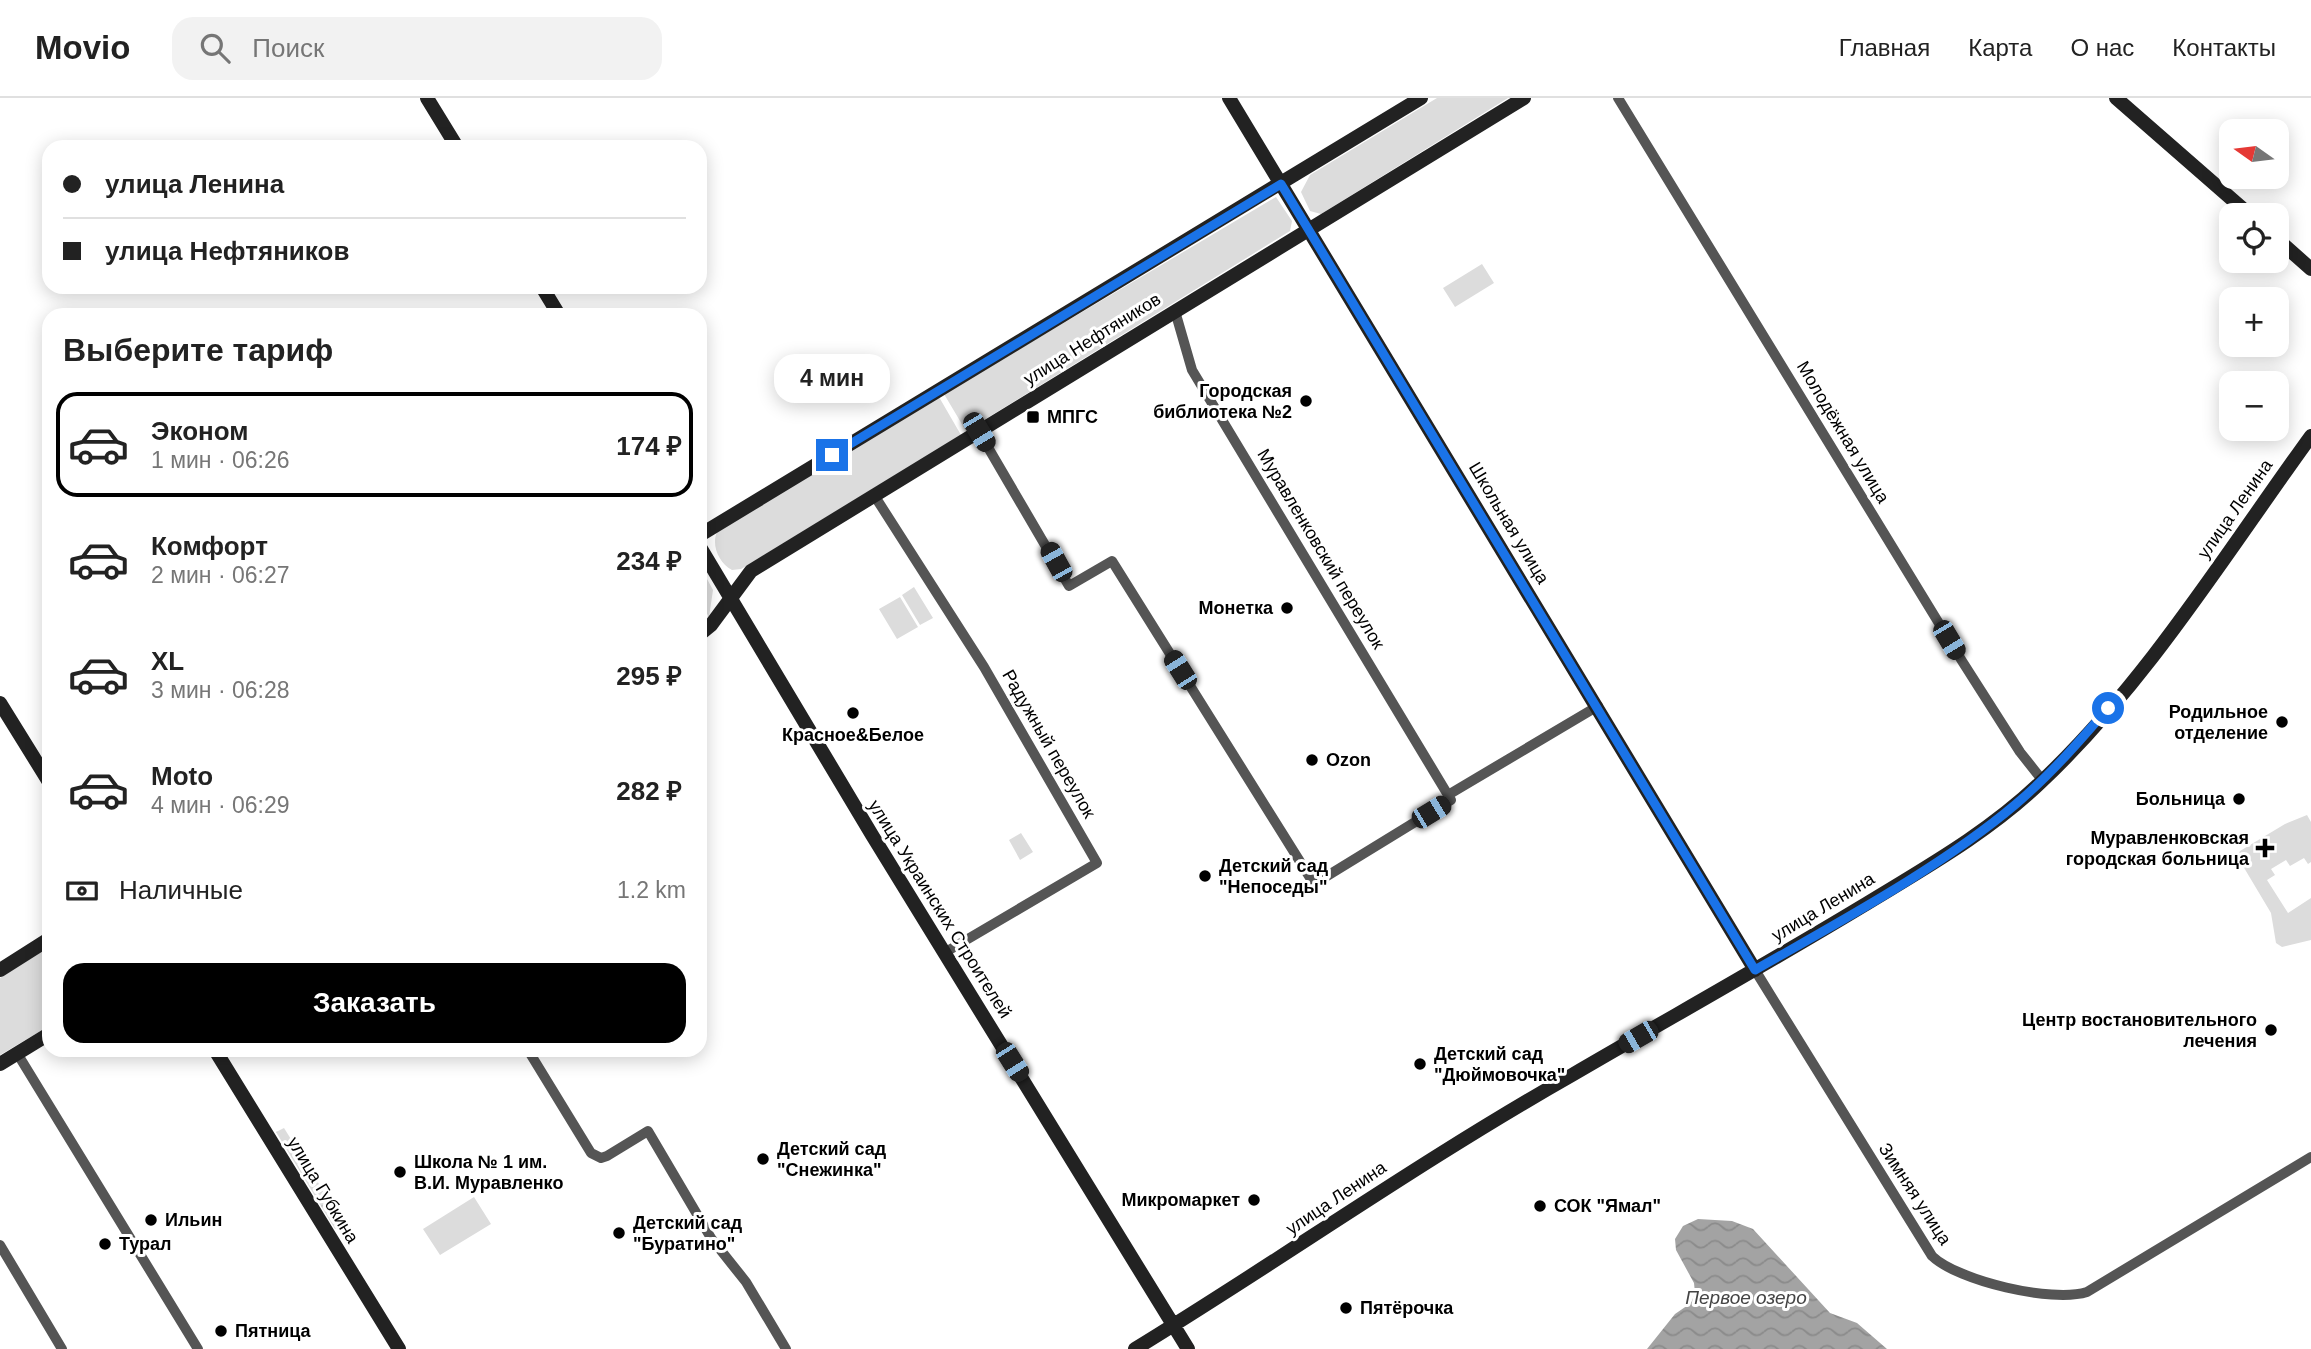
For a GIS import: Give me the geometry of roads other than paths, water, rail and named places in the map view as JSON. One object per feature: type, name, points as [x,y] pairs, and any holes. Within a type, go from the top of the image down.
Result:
[{"type":"main road","points":[[427,98],[453,140]]},
{"type":"main road","name":"Школьная улица","points":[[1229,98],[1755,970]]},
{"type":"main road","name":"улица Нефтяников","points":[[707,531],[1421,98]]},
{"type":"main road","name":"улица Нефтяников","points":[[707,628],[751,571],[1524,98]]},
{"type":"main road","points":[[2116,98],[2236,203]]},
{"type":"main road","points":[[2289,250],[2311,269]]},
{"type":"main road","name":"улица Ленина","points":[[1135,1349],[1484,1126],[1755,970],[1930,865],[1989,825],[2043,780],[2151,656],[2311,436]]},
{"type":"main road","name":"улица Украинских Строителей","points":[[707,559],[944,953],[1188,1349]]},
{"type":"main road","points":[[0,703],[42,771]]},
{"type":"main road","points":[[0,970],[42,943]]},
{"type":"main road","points":[[0,1064],[42,1038]]},
{"type":"main road","name":"улица Губкина","points":[[219,1057],[399,1349]]},
{"type":"street","name":"Молодёжная улица","points":[[1618,98],[1962,661],[2020,752],[2043,780]]},
{"type":"street","name":"Муравленковский переулок","points":[[1175,311],[1192,370],[1449,798]]},
{"type":"street","points":[[979,432],[1069,586],[1112,561],[1314,884],[1598,706]]},
{"type":"street","name":"Радужный переулок","points":[[874,495],[984,667],[1097,863],[944,953]]},
{"type":"street","name":"Зимняя улица","points":[[1755,970],[1932,1256],[1955,1272],[2043,1293],[2074,1296],[2087,1292],[2311,1157]]},
{"type":"street","points":[[17,1054],[198,1349]]},
{"type":"street","points":[[532,1057],[591,1153],[601,1158],[607,1156],[648,1131],[711,1238],[746,1282],[786,1349]]},
{"type":"street","points":[[0,1245],[62,1349]]},
{"type":"water","name":"Первое озеро","points":[[1698,1219],[1732,1221],[1753,1229],[1830,1313],[1857,1323],[1887,1349],[1647,1349],[1675,1314],[1691,1303],[1695,1293],[1694,1283],[1676,1250],[1675,1239],[1683,1226]]},
{"type":"place","name":"Городская библиотека №2","points":[[1306,401]]},
{"type":"place","name":"МПГС","points":[[1033,417]]},
{"type":"place","name":"Монетка","points":[[1287,608]]},
{"type":"place","name":"Красное&Белое","points":[[853,713]]},
{"type":"place","name":"Родильное отделение","points":[[2282,722]]},
{"type":"place","name":"Ozon","points":[[1312,760]]},
{"type":"place","name":"Больница","points":[[2239,799]]},
{"type":"place","name":"Муравленковская городская больница","points":[[2265,848]]},
{"type":"place","name":"Детский сад \"Непоседы\"","points":[[1205,876]]},
{"type":"place","name":"Центр востановительного лечения","points":[[2271,1030]]},
{"type":"place","name":"Детский сад \"Дюймовочка\"","points":[[1420,1064]]},
{"type":"place","name":"Детский сад \"Снежинка\"","points":[[763,1159]]},
{"type":"place","name":"Школа № 1 им. В.И. Муравленко","points":[[400,1172]]},
{"type":"place","name":"Микромаркет","points":[[1254,1200]]},
{"type":"place","name":"СОК \"Ямал\"","points":[[1540,1206]]},
{"type":"place","name":"Ильин","points":[[151,1220]]},
{"type":"place","name":"Детский сад \"Буратино\"","points":[[619,1233]]},
{"type":"place","name":"Турал","points":[[105,1244]]},
{"type":"place","name":"Пятёрочка","points":[[1346,1308]]},
{"type":"place","name":"Пятница","points":[[221,1331]]}]
